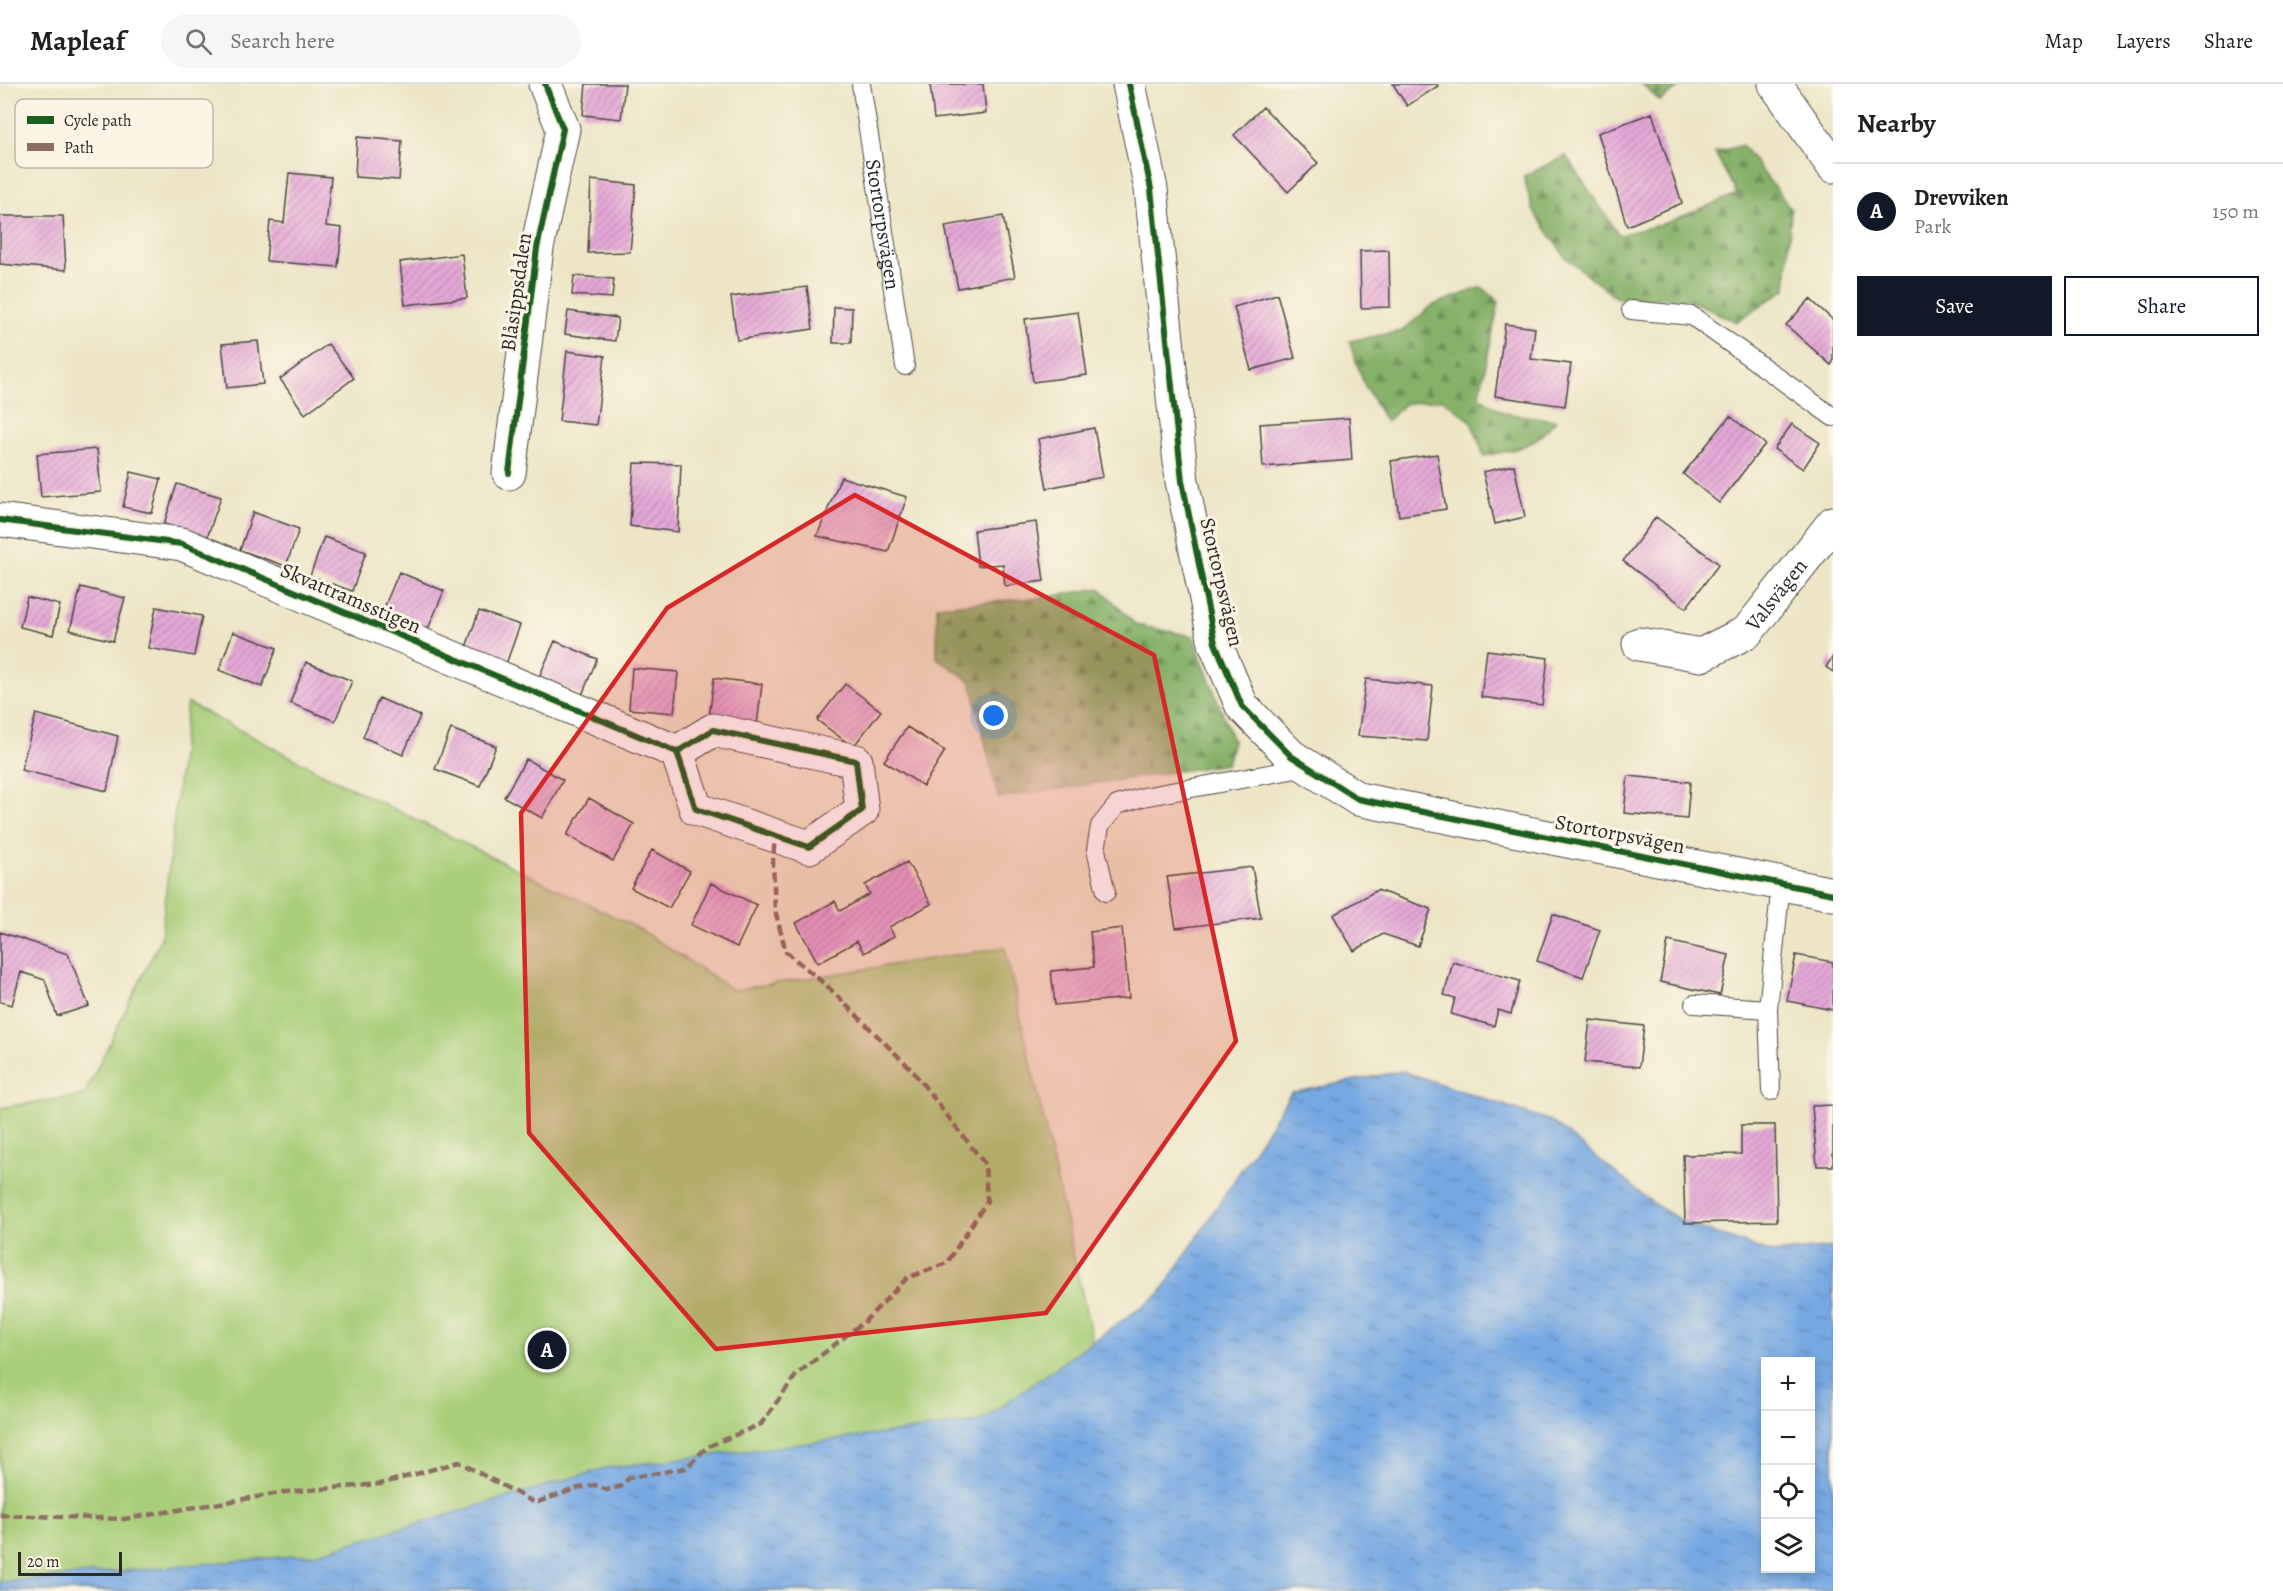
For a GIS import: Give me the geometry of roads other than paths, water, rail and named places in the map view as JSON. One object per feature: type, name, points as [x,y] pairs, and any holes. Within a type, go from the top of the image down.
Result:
[{"type":"street","name":"Blåsippsdalen","points":[[509,473],[537,248],[563,129],[545,84]]},
{"type":"street","name":"Stortorpsvägen","points":[[1128,84],[1151,189],[1182,481],[1215,643],[1242,706],[1291,756],[1358,799],[1833,894]]},
{"type":"street","points":[[1775,84],[1833,166]]},
{"type":"street","name":"Skvattramsstigen","points":[[0,520],[182,544],[676,752]]},
{"type":"street","name":"Valsvägen","points":[[1639,644],[1701,655],[1747,632],[1833,523]]},
{"type":"street","points":[[713,730],[856,762],[862,810],[809,846],[696,809],[676,752],[713,730]]},
{"type":"lane","name":"Stortorpsvägen","points":[[861,84],[905,366]]},
{"type":"lane","points":[[1631,310],[1692,316],[1833,417]]},
{"type":"lane","points":[[1106,892],[1096,850],[1100,826],[1117,805],[1143,797],[1307,767]]},
{"type":"lane","points":[[1771,1091],[1768,1009],[1780,883]]},
{"type":"lane","points":[[1694,1004],[1768,1009]]},
{"type":"water","points":[[1402,1071],[1551,1121],[1654,1204],[1685,1223],[1772,1253],[1833,1247],[1833,1591],[0,1591],[0,1582],[315,1554],[606,1468],[979,1422],[1161,1293],[1291,1093]]},
{"type":"place","name":"Drevviken","points":[[547,1350]]}]
